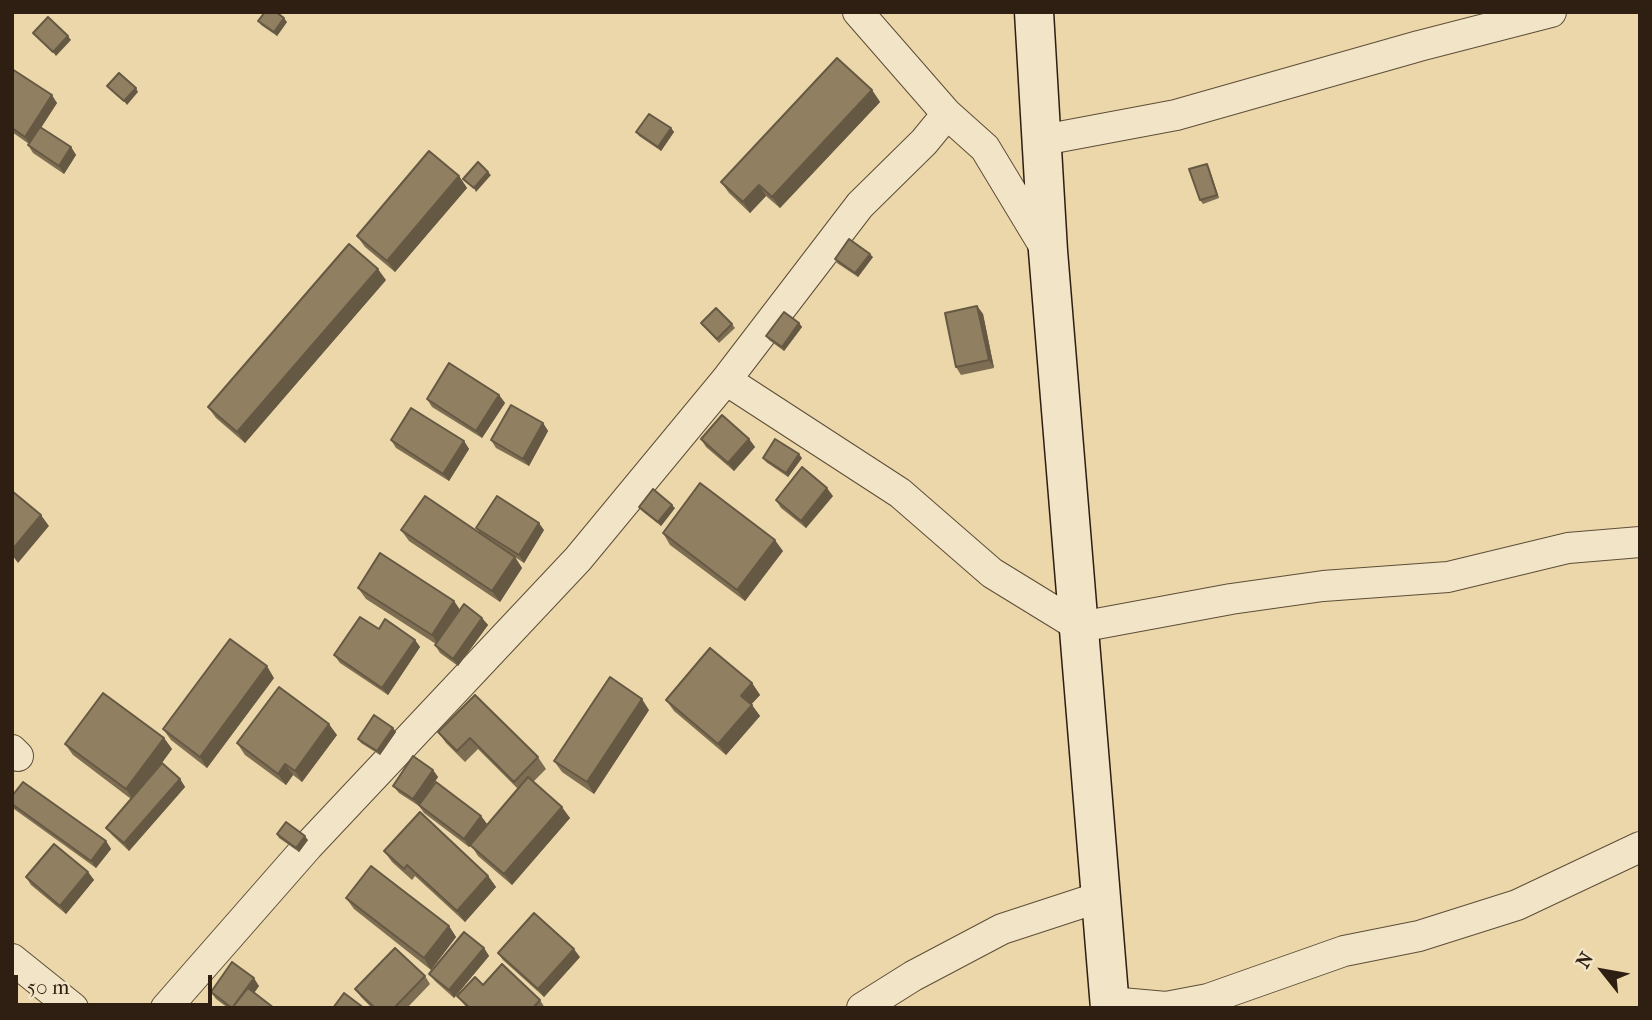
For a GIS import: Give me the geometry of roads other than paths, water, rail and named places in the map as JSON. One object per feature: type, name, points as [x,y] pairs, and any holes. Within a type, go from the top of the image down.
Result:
[{"type":"street","points":[[858,12],[947,114],[985,148],[1020,201],[1048,251]]},
{"type":"street","points":[[1034,12],[1048,251],[1110,1005],[1166,1007],[1208,999],[1344,951],[1419,936],[1517,905],[1640,847]]},
{"type":"street","points":[[1043,140],[1176,115],[1419,46],[1551,12]]},
{"type":"street","points":[[166,1008],[308,846],[578,559],[726,380],[860,205],[924,142],[947,114]]},
{"type":"street","points":[[726,380],[900,493],[992,573],[1080,627],[1323,586],[1448,577],[1568,548],[1640,542]]},
{"type":"street","points":[[862,1008],[913,976],[1002,929],[1103,896]]},
{"type":"street","points":[[12,959],[73,1008]]}]
